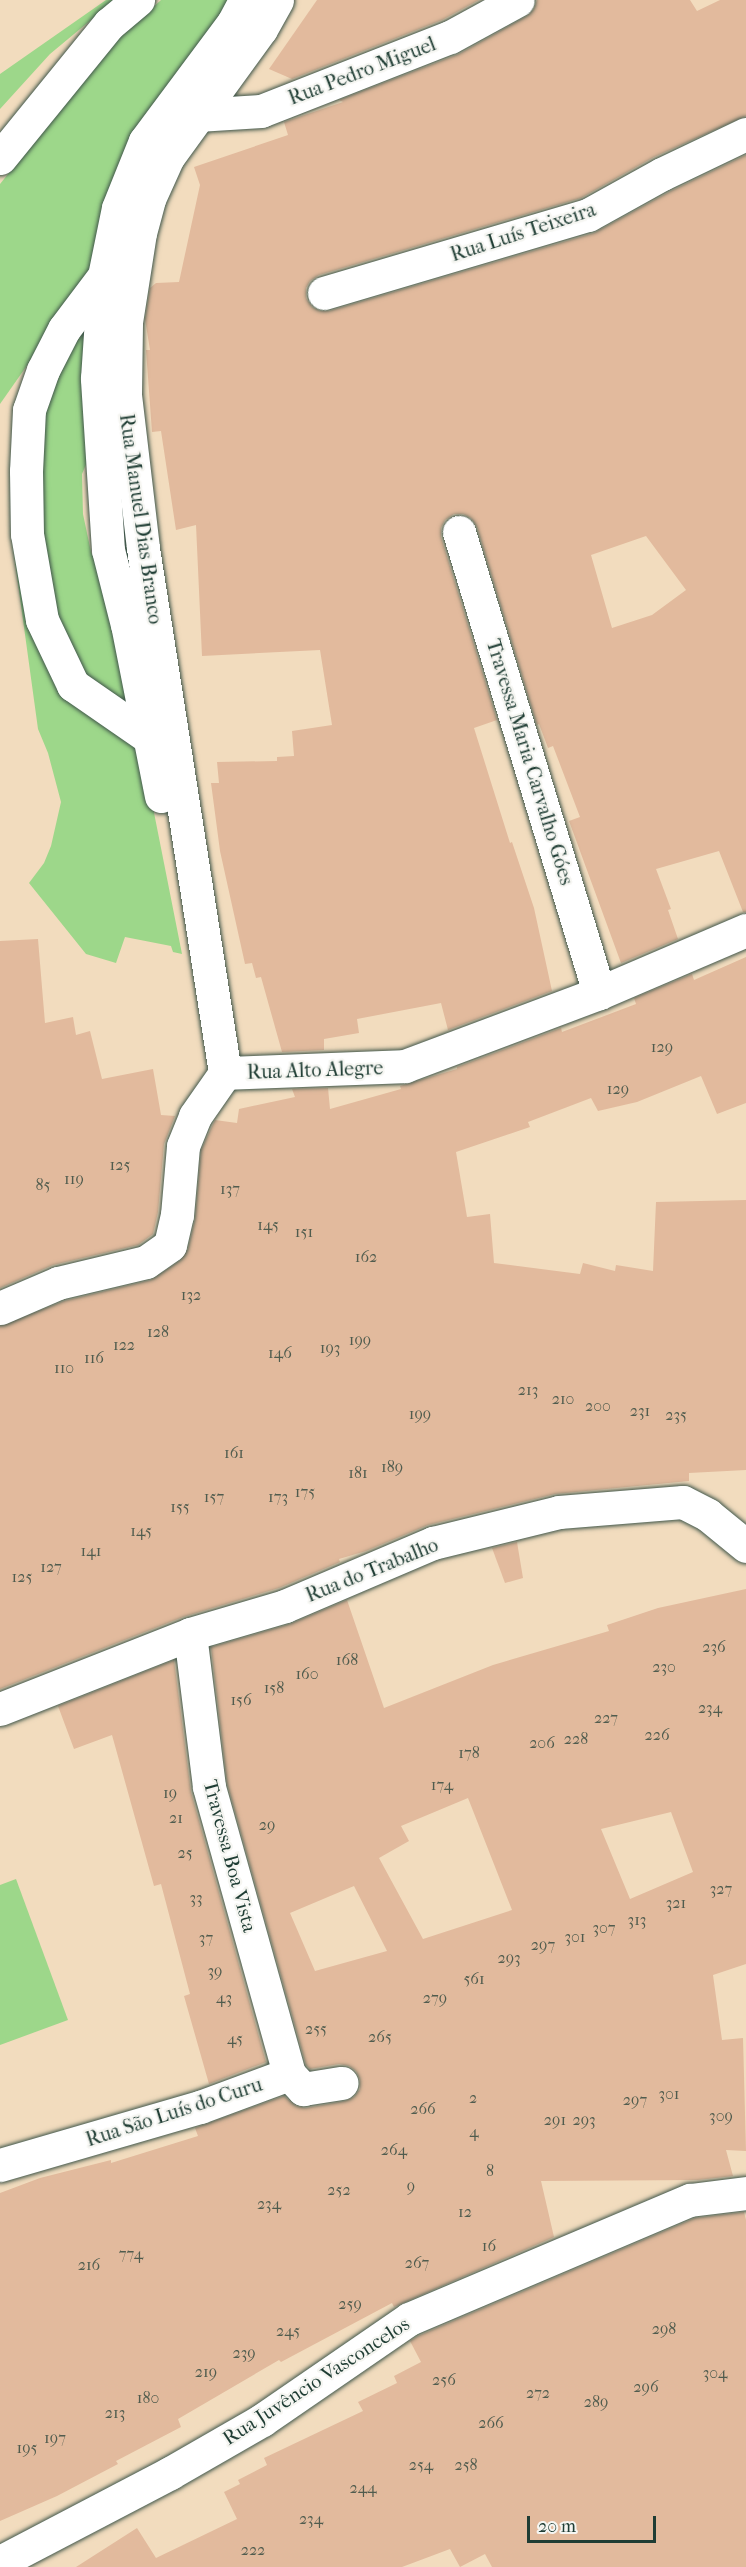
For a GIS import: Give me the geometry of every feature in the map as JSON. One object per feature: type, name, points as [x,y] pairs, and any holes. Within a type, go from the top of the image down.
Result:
[{"type":"street","points":[[0,158],[94,42],[138,0]]},
{"type":"street","points":[[190,947],[127,625],[108,550],[98,378],[104,276],[118,208],[145,141],[233,23],[245,0]]},
{"type":"street","name":"Rua Manuel Dias Branco","points":[[225,1073],[143,548],[125,395],[126,322],[130,283],[146,210],[168,157],[256,37],[277,0]]},
{"type":"street","name":"Rua Pedro Miguel","points":[[197,115],[261,111],[450,37],[518,0]]},
{"type":"street","name":"Rua Luís Teixeira","points":[[324,293],[588,215],[662,174],[746,134]]},
{"type":"street","points":[[104,276],[64,329],[43,370],[29,410],[26,471],[27,534],[42,620],[73,685],[148,737]]},
{"type":"street","name":"Travessa Maria Carvalho Góes","points":[[459,532],[599,993]]},
{"type":"street","name":"Rua Alto Alegre","points":[[0,1308],[58,1283],[146,1263],[170,1245],[177,1215],[183,1146],[195,1116],[225,1073],[405,1066],[599,993],[746,930]]},
{"type":"street","name":"Rua do Trabalho","points":[[0,1709],[190,1634],[285,1605],[433,1543],[559,1512],[683,1502],[708,1515],[746,1546]]},
{"type":"street","name":"Travessa Boa Vista","points":[[190,1634],[209,1787],[289,2074]]},
{"type":"street","points":[[289,2074],[303,2089],[342,2083]]},
{"type":"street","name":"Rua São Luís do Curu","points":[[0,2165],[200,2107],[289,2074]]},
{"type":"street","name":"Rua Juvêncio Vasconcelos","points":[[0,2562],[170,2473],[262,2420],[409,2319],[690,2200],[746,2193]]},
{"type":"green space","points":[[106,0],[115,0],[50,54],[0,109],[0,74]]},
{"type":"green space","points":[[161,0],[231,0],[89,277],[0,404],[0,184],[112,45]]},
{"type":"green space","points":[[88,316],[90,455],[82,474],[83,514],[91,552],[108,589],[133,715],[83,674],[52,614],[39,537],[40,436],[52,374]]},
{"type":"green space","points":[[12,540],[33,628],[141,747],[182,954],[173,952],[171,946],[125,937],[116,963],[86,954],[29,883],[44,863],[51,846],[61,802],[48,753],[38,729]]},
{"type":"green space","points":[[16,1879],[68,2020],[0,2045],[0,1885]]},
{"type":"building","points":[[317,0],[479,0],[442,20],[292,79],[269,69]]},
{"type":"building","points":[[537,0],[690,0],[697,11],[720,0],[746,0],[746,116],[654,157],[581,198],[319,275],[310,281],[306,288],[306,298],[312,307],[320,311],[329,311],[594,233],[671,191],[746,155],[746,912],[743,912],[719,851],[656,869],[671,909],[668,910],[678,939],[621,963],[569,821],[580,817],[553,746],[548,748],[539,724],[537,725],[477,527],[471,518],[463,514],[454,514],[445,520],[441,528],[441,537],[497,720],[474,728],[510,843],[512,842],[534,908],[552,991],[448,1030],[441,1003],[357,1019],[359,1033],[324,1039],[324,1050],[282,1052],[261,977],[256,978],[252,963],[245,964],[220,851],[211,783],[219,783],[217,762],[277,761],[277,757],[294,756],[292,731],[332,725],[320,650],[202,656],[196,525],[176,530],[161,431],[152,432],[146,350],[150,350],[145,319],[150,288],[156,283],[179,282],[200,185],[194,167],[288,135],[284,122],[343,102],[339,100],[459,54],[527,16],[534,9]],"holes":[[[646,536],[686,590],[652,615],[612,628],[591,555]]]},
{"type":"building","points":[[38,939],[45,1023],[73,1017],[76,1035],[90,1031],[102,1079],[153,1069],[161,1115],[175,1116],[164,1144],[158,1212],[153,1234],[138,1245],[53,1265],[0,1288],[0,941]]},
{"type":"building","points":[[746,957],[746,1103],[717,1114],[701,1076],[637,1102],[598,1111],[591,1098],[528,1122],[530,1127],[456,1152],[467,1217],[490,1214],[494,1263],[580,1274],[583,1263],[615,1271],[616,1265],[653,1271],[656,1202],[746,1200],[746,1470],[689,1473],[689,1481],[555,1494],[428,1525],[366,1551],[339,1559],[340,1562],[279,1588],[183,1617],[0,1689],[0,1326],[64,1301],[151,1280],[181,1260],[188,1249],[195,1219],[201,1150],[215,1120],[237,1123],[239,1109],[295,1097],[292,1089],[328,1088],[330,1109],[401,1089],[400,1086],[457,1069],[457,1067],[561,1028],[562,1032],[636,1004],[634,998],[692,974],[694,980]]},
{"type":"building","points":[[517,1542],[523,1578],[505,1583],[492,1548]]},
{"type":"building","points":[[746,1589],[746,1964],[713,1975],[722,2040],[743,2038],[746,2151],[726,2150],[733,2176],[698,2180],[541,2181],[554,2237],[394,2307],[392,2303],[281,2362],[279,2360],[178,2419],[181,2427],[116,2461],[118,2464],[57,2496],[0,2521],[0,2193],[40,2178],[111,2160],[111,2163],[198,2136],[195,2128],[284,2096],[296,2106],[306,2108],[345,2101],[354,2097],[360,2089],[360,2080],[356,2071],[349,2066],[339,2064],[310,2069],[306,2065],[227,1783],[211,1647],[290,1624],[347,1600],[384,1708],[493,1665],[609,1631],[607,1625],[658,1608]],"holes":[[[468,1798],[512,1910],[423,1939],[379,1858],[409,1841],[401,1826]],[[671,1812],[693,1872],[630,1899],[601,1829]],[[354,1886],[387,1951],[315,1971],[290,1913]]]},
{"type":"building","points":[[174,1660],[191,1792],[266,2062],[209,2084],[184,1996],[190,1994],[161,1884],[154,1886],[112,1735],[74,1749],[58,1706]]},
{"type":"building","points":[[744,2212],[746,2220],[746,2567],[492,2567],[485,2554],[460,2567],[450,2549],[402,2567],[76,2567],[137,2528],[156,2558],[237,2519],[224,2492],[240,2484],[238,2480],[267,2465],[264,2458],[363,2411],[358,2402],[397,2383],[394,2376],[421,2362],[410,2341],[418,2336],[695,2218]]}]
